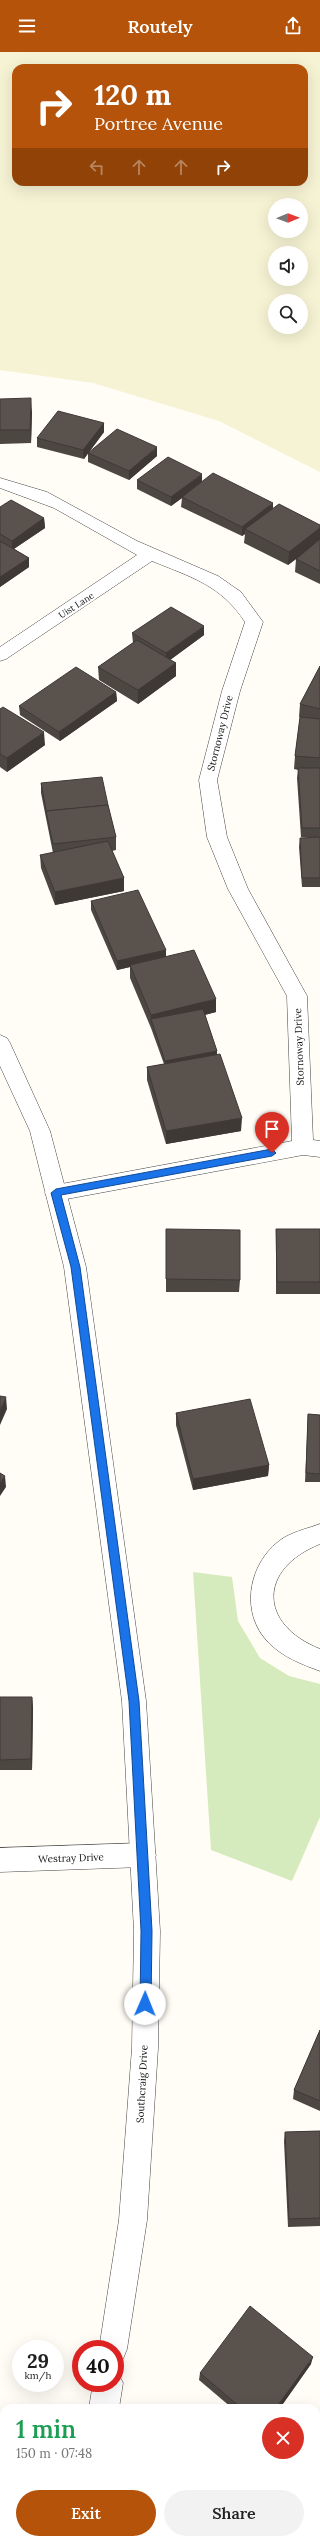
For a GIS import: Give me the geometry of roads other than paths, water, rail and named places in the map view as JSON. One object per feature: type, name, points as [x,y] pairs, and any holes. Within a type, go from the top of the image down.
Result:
[{"type":"street","name":"Stornoway Drive","points":[[0,483],[25,487],[65,506],[150,554],[200,572],[234,594],[254,622],[231,691],[208,780],[217,837],[238,889],[297,996],[311,1148]]},
{"type":"street","name":"Uist Lane","points":[[0,655],[150,554]]},
{"type":"street","name":"Southcraig Drive","points":[[0,1042],[40,1131],[76,1267],[134,1701],[147,1931],[144,2048],[133,2220],[114,2340]]},
{"type":"street","points":[[56,1193],[311,1148]]},
{"type":"street","points":[[320,1534],[300,1539],[279,1553],[265,1573],[261,1597],[266,1620],[282,1641],[306,1656],[320,1660]]},
{"type":"street","name":"Westray Drive","points":[[0,1860],[143,1855]]},
{"type":"street","points":[[105,2404],[107,2392]]}]
